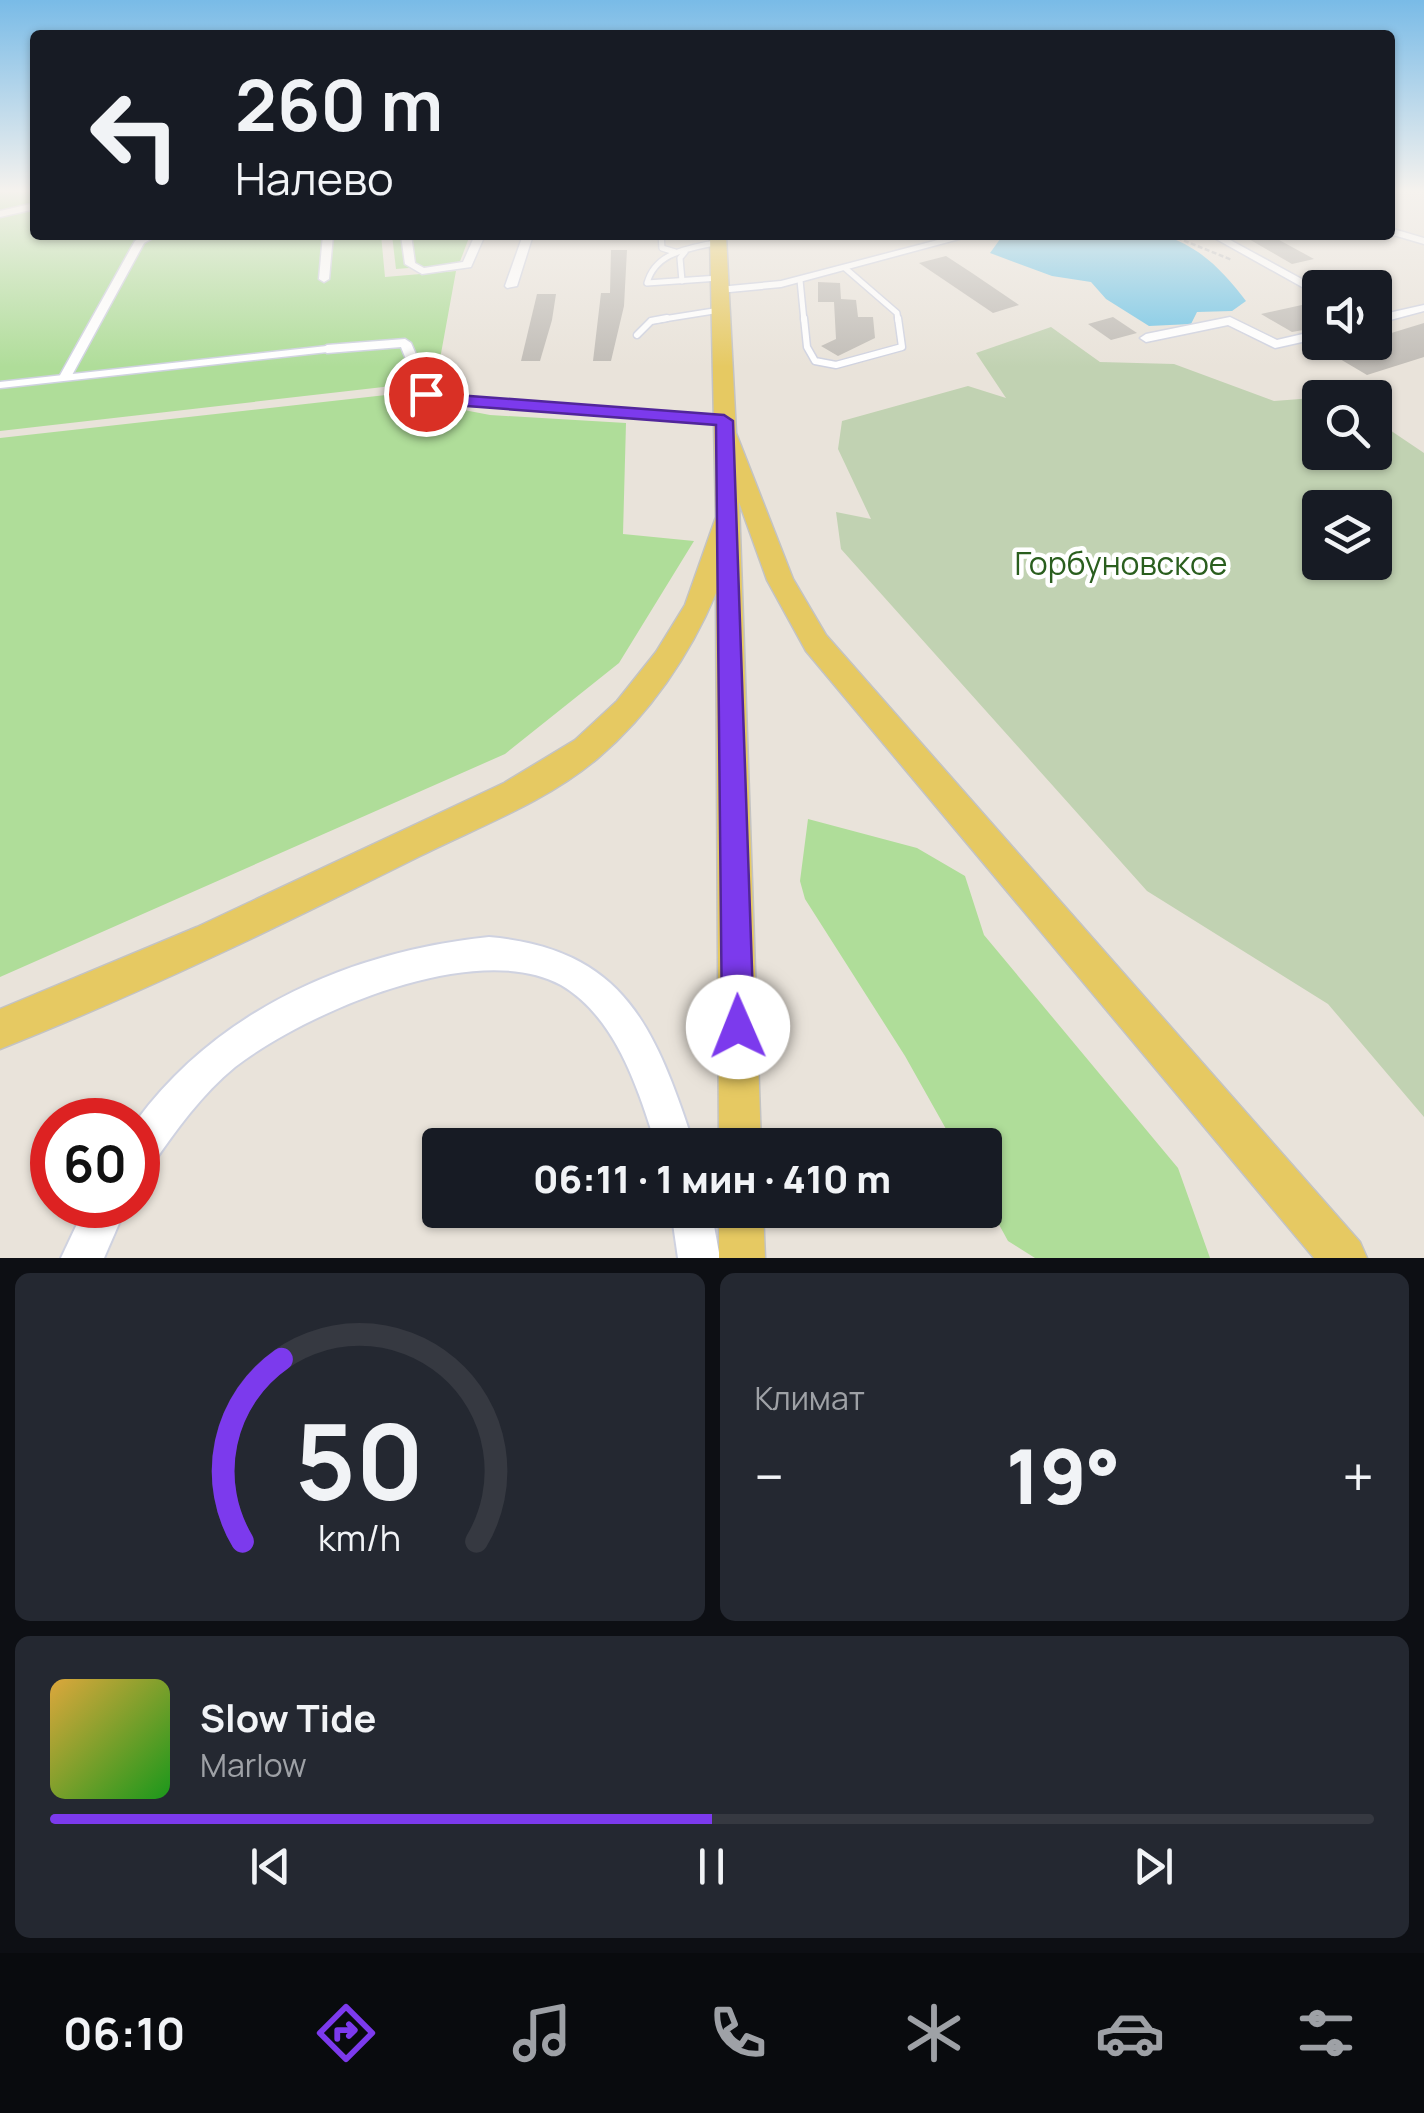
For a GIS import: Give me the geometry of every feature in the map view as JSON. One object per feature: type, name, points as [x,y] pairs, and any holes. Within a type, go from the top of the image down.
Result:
[{"type":"main road","points":[[718,250],[728,517],[740,1128]]},
{"type":"main road","points":[[725,428],[780,580],[816,644],[1344,1258]]},
{"type":"main road","points":[[0,1029],[79,1000],[534,783],[605,734],[660,668],[708,586],[728,517]]},
{"type":"main road","points":[[160,1123],[196,1076],[274,1020],[395,972],[482,954],[547,962],[571,972],[596,992],[625,1029],[669,1128]]},
{"type":"main road","points":[[82,1258],[96,1228]]},
{"type":"main road","points":[[694,1228],[699,1258]]},
{"type":"main road","points":[[741,1228],[742,1258]]},
{"type":"street","points":[[65,378],[135,250]]},
{"type":"street","points":[[324,279],[327,250]]},
{"type":"street","points":[[408,250],[410,264],[422,271],[467,265],[474,250]]},
{"type":"street","points":[[511,286],[523,250]]},
{"type":"street","points":[[719,293],[800,280],[913,250]]},
{"type":"street","points":[[1240,250],[1302,284]]},
{"type":"street","points":[[1392,316],[1424,308]]},
{"type":"street","points":[[1146,338],[1230,322],[1275,344],[1302,338]]},
{"type":"street","points":[[327,349],[405,343],[426,394],[440,399],[725,428]]},
{"type":"lane","points":[[668,250],[675,252]]},
{"type":"lane","points":[[687,250],[654,263],[647,282],[682,280],[719,293]]},
{"type":"lane","points":[[682,280],[680,258],[687,250]]},
{"type":"lane","points":[[800,280],[807,347],[815,361],[836,366],[902,347],[897,313],[845,268]]},
{"type":"lane","points":[[637,335],[652,321],[719,293]]},
{"type":"lane","points":[[0,385],[327,349]]},
{"type":"green space","points":[[0,250],[382,250],[385,277],[456,271],[436,381],[0,431]]},
{"type":"green space","points":[[394,250],[464,250],[459,264],[396,269]]},
{"type":"green space","name":"Горбуновское","points":[[1051,327],[1100,362],[1174,364],[1274,401],[1302,399],[1302,470],[1392,470],[1392,431],[1424,453],[1424,1117],[1328,1004],[1147,891],[841,549],[836,512],[871,519],[838,449],[842,421],[968,386],[1006,398],[976,353]]},
{"type":"green space","points":[[386,395],[490,415],[626,423],[623,534],[694,541],[619,663],[505,754],[0,977],[0,438]]},
{"type":"green space","points":[[808,819],[917,848],[965,876],[984,935],[1178,1168],[1210,1258],[1035,1258],[1008,1241],[1001,1228],[1002,1128],[945,1128],[905,1056],[805,899],[800,881]]},
{"type":"water","points":[[992,250],[1194,250],[1209,260],[1246,301],[1232,311],[1197,312],[1191,324],[1149,326],[1106,299],[1091,282],[1052,276],[990,253]]},
{"type":"building","points":[[611,250],[627,250],[624,306],[611,361],[593,361],[601,293],[610,293]]},
{"type":"building","points":[[1267,250],[1297,250],[1314,259],[1292,264]]},
{"type":"building","points":[[946,256],[1019,305],[993,313],[919,263]]},
{"type":"building","points":[[818,282],[840,283],[841,299],[856,300],[858,317],[873,317],[875,338],[838,356],[821,346],[836,339],[834,302],[818,302]]},
{"type":"building","points":[[537,294],[556,294],[552,320],[540,361],[521,361]]},
{"type":"building","points":[[1302,305],[1302,330],[1292,332],[1261,314]]},
{"type":"building","points":[[1113,317],[1137,333],[1111,340],[1088,324]]},
{"type":"building","points":[[1424,323],[1424,357],[1367,375],[1342,360],[1392,360],[1392,333]]},
{"type":"route","points":[[426,394],[440,399],[724,421],[738,1027]]}]
